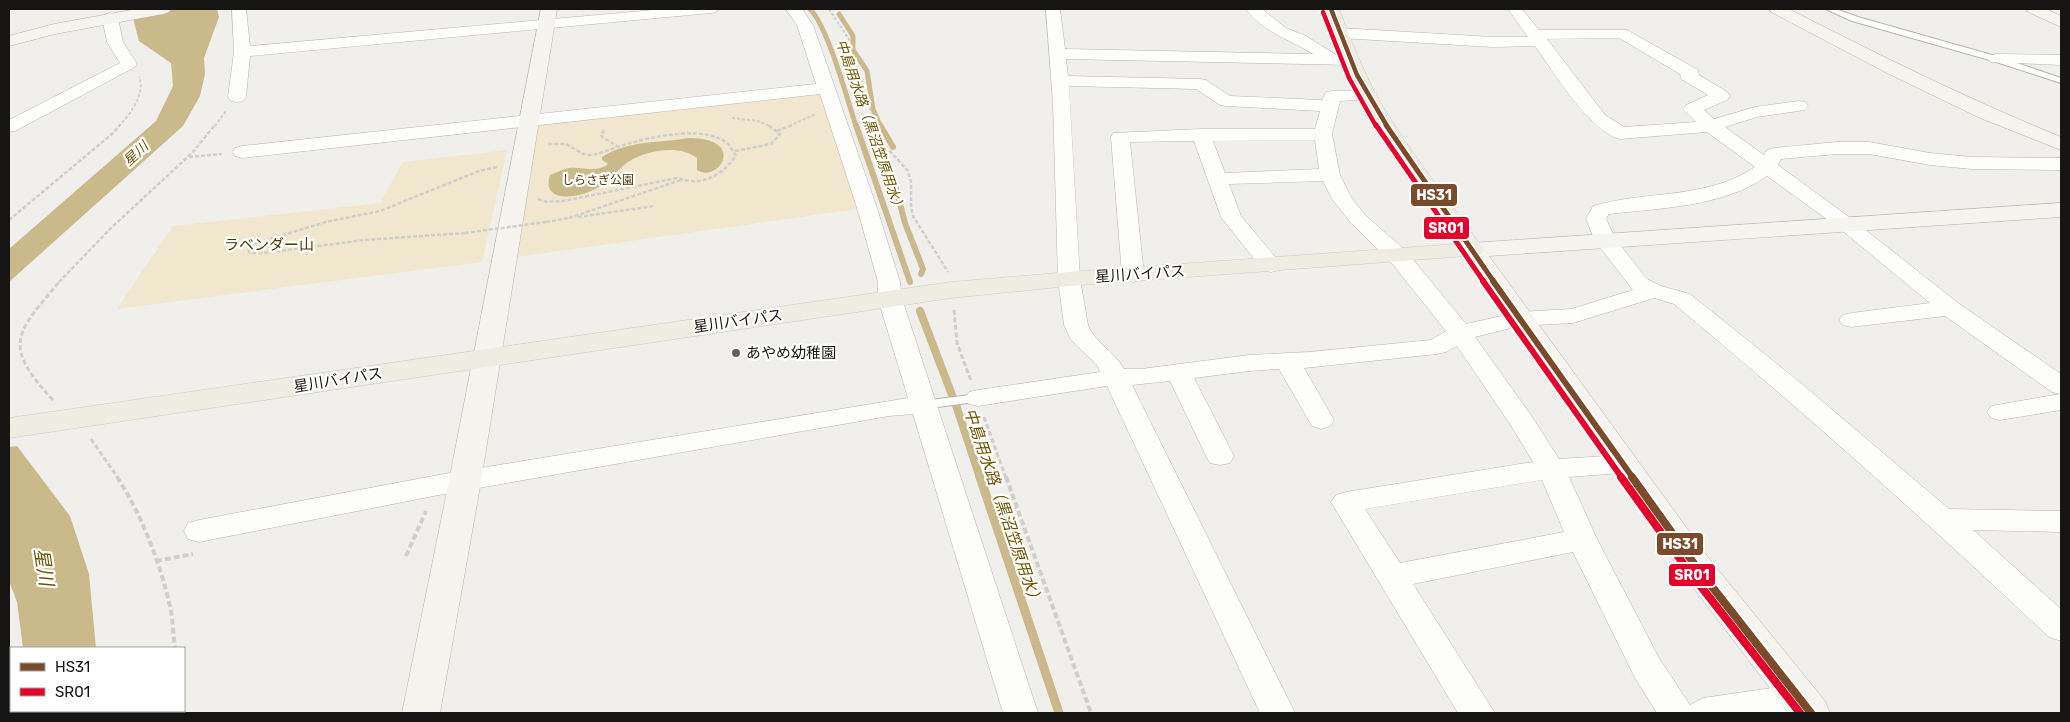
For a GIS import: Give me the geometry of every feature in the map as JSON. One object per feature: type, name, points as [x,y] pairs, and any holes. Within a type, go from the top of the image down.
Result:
[{"type":"main road","points":[[1331,9],[1340,33],[1341,59],[1368,95],[1384,122],[1472,250]]},
{"type":"main road","name":"星川バイパス","points":[[9,428],[71,423],[486,357],[977,287],[1472,250]]},
{"type":"street","points":[[10,40],[54,29],[163,9]]},
{"type":"street","points":[[237,97],[242,52],[239,9]]},
{"type":"street","points":[[242,52],[548,16],[711,9]]},
{"type":"street","points":[[793,9],[799,14],[805,25],[867,208],[889,282],[890,299],[931,404],[1021,713]]},
{"type":"street","points":[[1052,9],[1060,81],[1069,279],[1076,325],[1080,336],[1108,362],[1116,377],[1278,713]]},
{"type":"street","points":[[1253,9],[1281,31],[1341,59]]},
{"type":"street","points":[[1515,9],[1599,119],[1620,132],[1711,126],[1755,112],[1799,106]]},
{"type":"street","points":[[1777,9],[1893,69],[1987,114],[2061,144]]},
{"type":"street","points":[[2034,9],[2061,22]]},
{"type":"street","points":[[421,713],[465,481],[548,16]]},
{"type":"street","points":[[9,127],[129,64],[115,42],[110,18]]},
{"type":"street","points":[[1340,33],[1493,42],[1622,33],[1692,74],[1687,75],[1722,96],[1692,109],[1711,126],[1846,224],[1950,308],[2061,386]]},
{"type":"street","points":[[1057,54],[1341,59]]},
{"type":"street","points":[[1996,59],[2061,60]]},
{"type":"street","points":[[1060,81],[1200,84],[1226,101],[1330,106]]},
{"type":"street","points":[[242,152],[825,88]]},
{"type":"street","points":[[1368,95],[1332,96],[1323,134],[1330,176],[1342,199],[1358,219],[1398,256],[1460,333],[1524,424],[1551,469],[1582,539],[1647,668],[1676,713]]},
{"type":"street","points":[[1133,275],[1120,136],[1323,134]]},
{"type":"street","points":[[1201,136],[1231,217],[1271,265]]},
{"type":"street","points":[[2061,164],[1972,163],[1930,159],[1869,148],[1837,148],[1774,154],[1768,166],[1731,186],[1702,196],[1600,210],[1596,219],[1606,241],[1639,284],[1653,291],[1682,299],[1793,390],[1942,519],[2061,628]]},
{"type":"street","points":[[1217,179],[1330,176]]},
{"type":"street","points":[[1472,250],[2061,210]]},
{"type":"street","points":[[1472,250],[1519,319],[1695,565],[1805,706]]},
{"type":"street","points":[[975,398],[1116,377],[1141,377],[1249,363],[1437,347],[1460,333],[1519,319],[1573,316],[1653,291]]},
{"type":"street","points":[[1851,320],[1950,308]]},
{"type":"street","points":[[1287,361],[1321,420]]},
{"type":"street","points":[[1178,372],[1220,456]]},
{"type":"street","points":[[2000,412],[2061,402]]},
{"type":"street","points":[[199,531],[465,481],[880,410],[931,404]]},
{"type":"street","points":[[1477,713],[1346,502],[1551,469],[1623,464]]},
{"type":"street","points":[[1942,519],[2061,521]]},
{"type":"street","points":[[1392,576],[1582,539]]},
{"type":"street","points":[[1703,713],[1805,706]]},
{"type":"lane","points":[[1830,9],[2061,80]]},
{"type":"lane","points":[[931,404],[975,398]]},
{"type":"path","points":[[829,9],[849,39],[846,48],[852,64],[862,79],[866,100],[884,143],[904,164],[910,175],[913,217],[943,262],[949,278]]},
{"type":"path","points":[[9,220],[112,134],[130,113],[140,94],[141,82],[137,70],[127,66]]},
{"type":"path","points":[[175,647],[170,606],[150,542],[125,489],[100,449],[71,423],[23,365],[20,340],[31,318],[58,281],[84,251],[154,186],[189,157],[237,97]]},
{"type":"path","points":[[777,131],[820,112],[833,110]]},
{"type":"path","points":[[729,118],[754,120],[780,134],[772,144],[735,151]]},
{"type":"path","points":[[606,128],[601,136],[618,146]]},
{"type":"path","points":[[536,195],[543,202],[552,203],[678,178],[691,181],[719,176],[736,156],[733,147],[704,134],[660,137],[618,146],[592,155],[578,152],[568,145],[541,144]]},
{"type":"path","points":[[189,157],[242,152]]},
{"type":"path","points":[[503,165],[479,172],[380,211],[326,222],[253,244],[248,249],[250,253],[263,253],[364,240],[465,233],[654,206]]},
{"type":"path","points":[[569,218],[682,180]]},
{"type":"path","points":[[954,307],[957,343],[975,398],[1091,713]]},
{"type":"path","points":[[406,556],[424,513],[430,508]]},
{"type":"green space","name":"しらさぎ公園","points":[[820,93],[858,209],[516,257],[536,124]]},
{"type":"green space","name":"ラベンダー山","points":[[507,150],[482,262],[117,309],[173,226],[380,203],[403,162]]},
{"type":"water","name":"星川","points":[[143,9],[217,9],[219,17],[204,58],[205,74],[200,96],[183,126],[9,282],[9,249],[156,121],[173,86],[171,63],[139,41],[131,11]]},
{"type":"water","points":[[690,138],[708,140],[719,145],[723,152],[723,160],[719,166],[713,171],[705,173],[697,170],[697,158],[690,154],[681,151],[662,150],[635,158],[601,185],[585,193],[562,196],[555,194],[551,190],[549,184],[550,175],[561,170],[569,168],[598,169],[608,164],[602,160],[602,157],[623,148],[645,143]]},
{"type":"water","name":"星川","points":[[17,446],[70,516],[89,574],[96,647],[23,647],[17,602],[9,581],[9,447]]},
{"type":"waterway","name":"中島用水路（黒沼笠原用水）","points":[[810,9],[824,31],[856,126]]},
{"type":"waterway","points":[[839,14],[853,36],[853,50],[867,71],[873,109],[880,126]]},
{"type":"waterway","name":"中島用水路（黒沼笠原用水）","points":[[856,125],[910,282]]},
{"type":"waterway","points":[[880,125],[893,147]]},
{"type":"waterway","points":[[884,154],[882,161],[893,177],[905,223],[923,269],[921,274]]},
{"type":"waterway","name":"中島用水路（黒沼笠原用水）","points":[[920,311],[957,408],[980,478]]},
{"type":"waterway","name":"中島用水路（黒沼笠原用水）","points":[[980,477],[1059,713]]},
{"type":"transit line","name":"HS31","points":[[1331,9],[1357,75],[1384,122],[1519,319],[1695,565],[1811,713]]},
{"type":"transit line","name":"SR01","points":[[1323,12],[1349,78],[1377,127],[1512,324],[1688,570],[1800,713]]},
{"type":"place","name":"あやめ幼稚園","points":[[736,353]]}]
